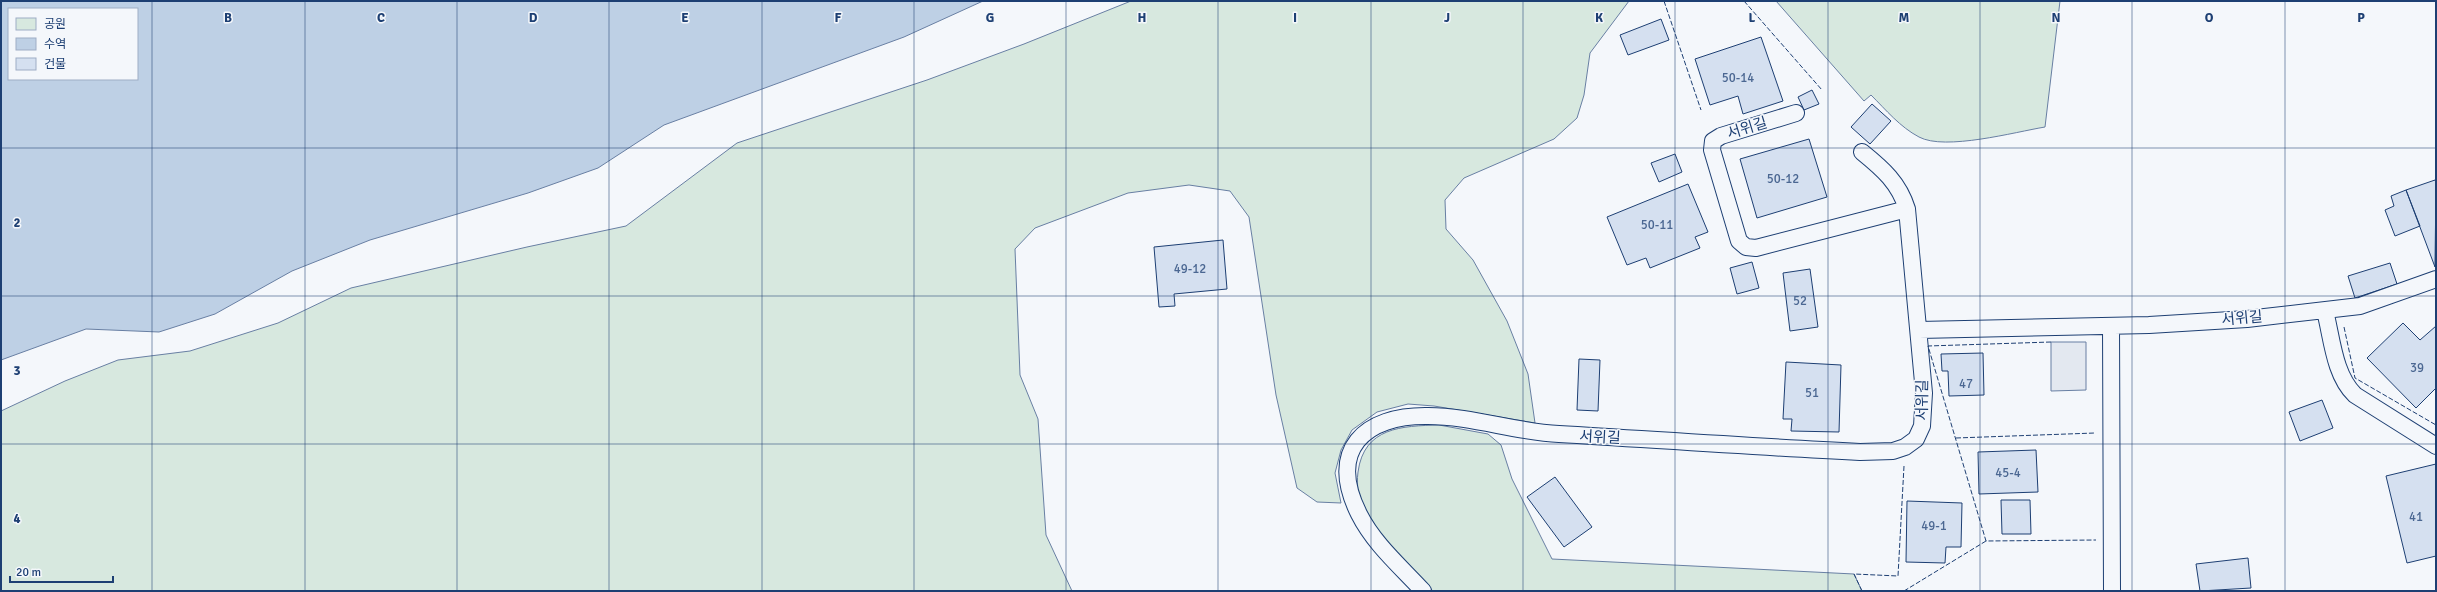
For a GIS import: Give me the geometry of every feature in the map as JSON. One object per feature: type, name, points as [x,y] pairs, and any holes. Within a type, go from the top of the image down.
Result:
[{"type":"lane","name":"서위길","points":[[1796,113],[1721,136],[1713,142],[1712,150],[1740,241],[1746,247],[1756,248],[1907,209]]},
{"type":"lane","name":"서위길","points":[[1423,591],[1375,539],[1359,514],[1350,488],[1348,465],[1354,445],[1366,431],[1381,422],[1400,417],[1430,416],[1548,434],[1816,450],[1893,451],[1905,447],[1916,439],[1922,426],[1924,394],[1907,209],[1902,193],[1891,176],[1862,152]]},
{"type":"lane","name":"서위길","points":[[1919,330],[2112,326],[2247,319],[2360,306],[2436,280]]},
{"type":"lane","points":[[2325,311],[2341,376],[2347,388],[2355,395],[2436,446]]},
{"type":"lane","points":[[2112,326],[2112,591]]},
{"type":"green space","points":[[1131,1],[1629,1],[1590,53],[1584,95],[1577,118],[1554,139],[1464,178],[1445,200],[1446,229],[1473,260],[1507,321],[1528,374],[1535,423],[1434,406],[1408,404],[1377,412],[1352,430],[1341,450],[1335,473],[1341,503],[1317,502],[1297,488],[1276,395],[1249,217],[1230,191],[1189,185],[1128,193],[1035,228],[1015,249],[1020,375],[1038,419],[1046,535],[1072,591],[1,591],[1,411],[65,381],[118,360],[190,351],[278,323],[351,288],[527,247],[626,226],[737,143],[927,80],[1024,44]]},
{"type":"green space","points":[[1776,1],[2060,1],[2045,127],[1999,136],[1962,141],[1931,141],[1919,137],[1899,123],[1871,95],[1864,101]]},
{"type":"green space","points":[[1439,425],[1488,434],[1501,445],[1512,479],[1552,559],[1854,574],[1862,591],[1433,591],[1390,546],[1367,516],[1360,500],[1357,477],[1362,457],[1368,446],[1377,438],[1387,432],[1399,428]]},
{"type":"shaded area","points":[[2051,342],[2086,342],[2086,390],[2051,391]]},
{"type":"water","points":[[1,1],[983,1],[904,37],[664,125],[598,168],[528,193],[370,240],[292,271],[215,314],[159,332],[86,329],[1,360]]},
{"type":"building","points":[[1661,19],[1669,40],[1628,55],[1620,35]]},
{"type":"building","points":[[1761,37],[1783,101],[1743,114],[1738,96],[1710,105],[1695,59]]},
{"type":"building","points":[[1812,90],[1819,104],[1804,110],[1798,97]]},
{"type":"building","points":[[1872,104],[1891,121],[1870,144],[1851,127]]},
{"type":"building","points":[[1809,139],[1827,197],[1757,218],[1740,159]]},
{"type":"building","points":[[1675,154],[1682,172],[1659,182],[1651,163]]},
{"type":"building","points":[[2435,180],[2436,183],[2435,267],[2406,190]]},
{"type":"building","points":[[1688,184],[1708,232],[1695,237],[1700,248],[1650,268],[1646,258],[1627,265],[1607,217]]},
{"type":"building","points":[[2406,190],[2420,226],[2395,236],[2385,210],[2394,206],[2391,196]]},
{"type":"building","points":[[1223,240],[1227,289],[1174,294],[1175,306],[1159,307],[1154,247]]},
{"type":"building","points":[[1752,262],[1759,288],[1737,294],[1730,268]]},
{"type":"building","points":[[2390,263],[2397,284],[2355,298],[2348,276]]},
{"type":"building","points":[[1810,269],[1818,327],[1790,331],[1783,273]]},
{"type":"building","points":[[2403,323],[2420,340],[2436,326],[2436,388],[2416,408],[2367,358]]},
{"type":"building","points":[[1983,353],[1984,395],[1949,396],[1948,371],[1942,371],[1941,354]]},
{"type":"building","points":[[1579,359],[1600,360],[1598,411],[1577,410]]},
{"type":"building","points":[[1786,362],[1841,365],[1839,432],[1791,431],[1792,419],[1783,419]]},
{"type":"building","points":[[2322,400],[2333,428],[2300,441],[2289,412]]},
{"type":"building","points":[[2036,450],[2038,492],[1979,494],[1978,452]]},
{"type":"building","points":[[2436,464],[2436,556],[2407,563],[2386,476]]},
{"type":"building","points":[[1555,477],[1592,527],[1564,547],[1527,497]]},
{"type":"building","points":[[2001,500],[2030,500],[2031,534],[2002,534]]},
{"type":"building","points":[[1907,501],[1962,503],[1961,547],[1946,547],[1945,563],[1906,562]]},
{"type":"building","points":[[2248,558],[2251,588],[2200,591],[2196,564]]},
{"type":"fence","points":[[1664,1],[1701,110]]},
{"type":"fence","points":[[1744,1],[1822,90]]},
{"type":"fence","points":[[2344,327],[2355,378],[2436,425]]},
{"type":"fence","points":[[2051,342],[1928,346],[1986,541],[2096,540]]},
{"type":"fence","points":[[1956,438],[2095,433]]},
{"type":"fence","points":[[1862,591],[1854,574],[1898,576],[1904,466]]},
{"type":"fence","points":[[1904,591],[1986,541]]}]
